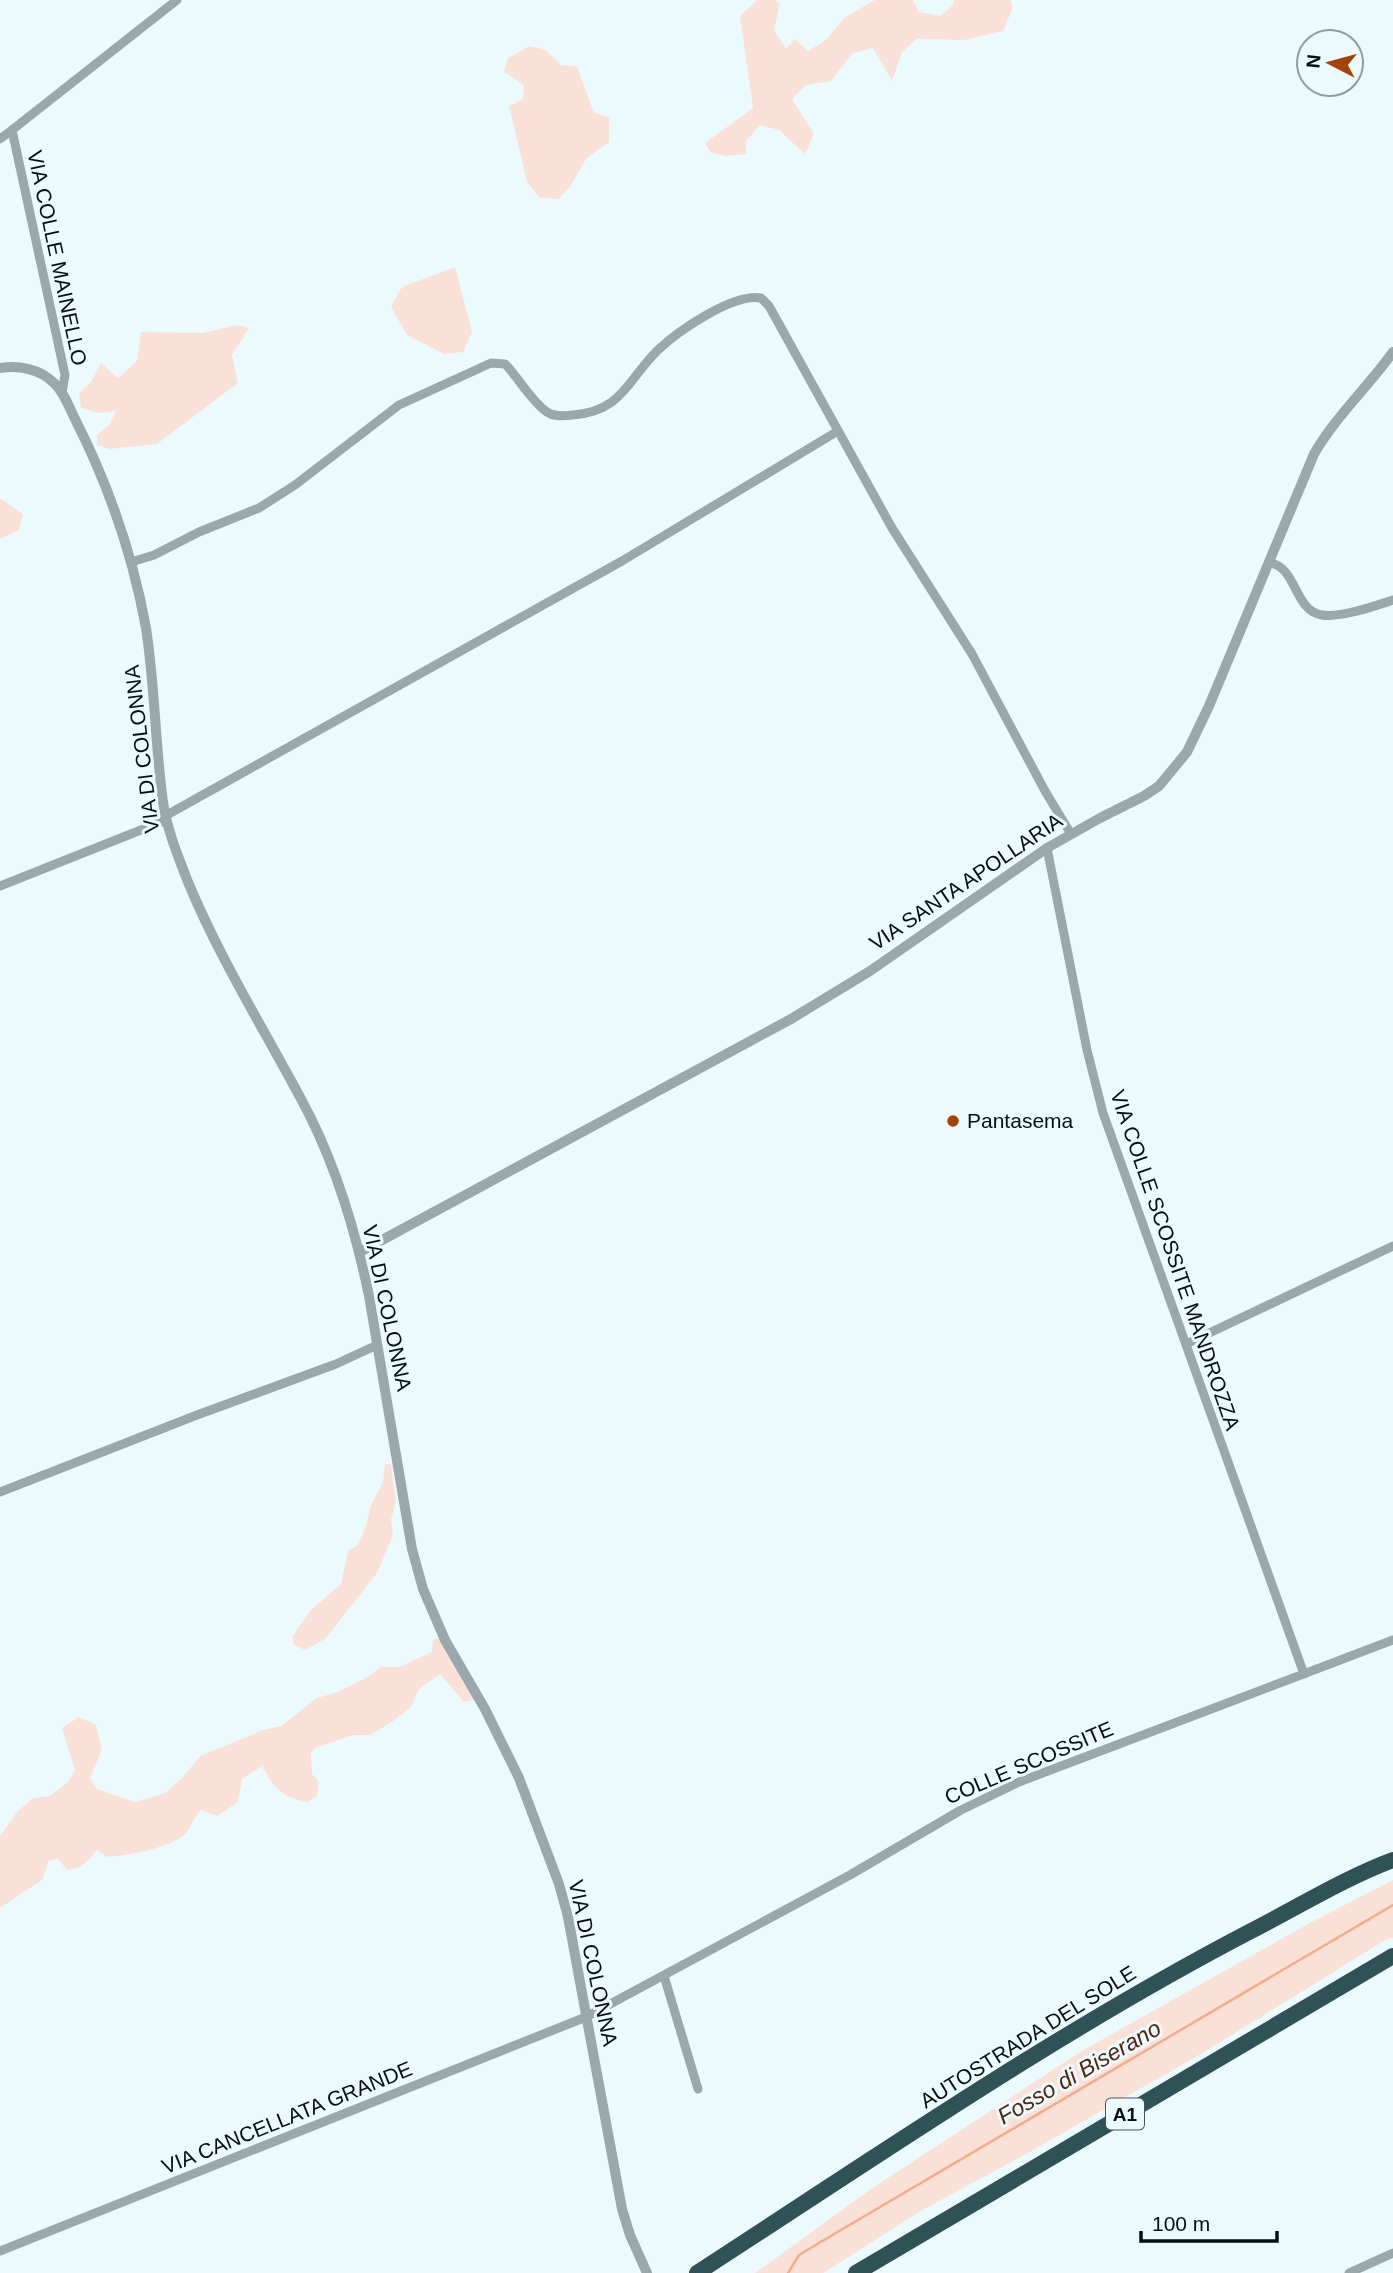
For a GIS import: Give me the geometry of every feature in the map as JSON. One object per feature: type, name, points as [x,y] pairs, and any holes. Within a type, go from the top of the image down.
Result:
[{"type":"highway","name":"AUTOSTRADA DEL SOLE","points":[[697,2273],[989,2084],[1116,2006],[1214,1950],[1393,1860]]},
{"type":"highway","name":"A1","points":[[856,2273],[1393,1956]]},
{"type":"street","name":"VIA COLLE MAINELLO","points":[[62,393],[65,375],[12,130],[177,0]]},
{"type":"street","points":[[0,139],[12,130]]},
{"type":"street","points":[[131,562],[154,555],[259,508],[295,485],[399,405],[491,363],[505,364],[544,410],[551,414],[575,415],[603,408],[621,395],[654,354],[680,333],[720,309],[753,297],[761,298],[769,306],[892,528],[972,654],[1070,834]]},
{"type":"street","name":"VIA SANTA APOLLARIA","points":[[360,1252],[611,1118],[834,994],[1047,848],[1148,794],[1163,782],[1180,762],[1209,706],[1314,454],[1326,433],[1368,386],[1393,352]]},
{"type":"street","name":"VIA DI COLONNA","points":[[0,368],[17,366],[30,369],[50,380],[62,393],[95,461],[131,562],[149,649],[166,818],[176,851],[202,913],[311,1117],[332,1168],[360,1252],[412,1549],[423,1589],[445,1640],[509,1755],[564,1902],[617,2186],[630,2235],[647,2273]]},
{"type":"street","points":[[0,886],[166,818],[622,561],[838,432]]},
{"type":"street","points":[[1270,563],[1283,567],[1306,605],[1317,614],[1330,615],[1393,600]]},
{"type":"street","name":"VIA COLLE SCOSSITE MANDROZZA","points":[[1047,848],[1087,1050],[1103,1113],[1304,1674]]},
{"type":"street","points":[[1186,1344],[1393,1247]]},
{"type":"street","points":[[0,1492],[336,1364],[377,1345]]},
{"type":"street","name":"COLLE SCOSSITE","points":[[586,2017],[989,1795],[1393,1640]]},
{"type":"street","points":[[664,1976],[698,2089]]},
{"type":"street","name":"VIA CANCELLATA GRANDE","points":[[0,2251],[586,2017]]},
{"type":"street","points":[[1349,2273],[1393,2253]]},
{"type":"shaded area","points":[[757,0],[775,0],[780,4],[774,30],[786,49],[795,39],[808,51],[826,40],[844,18],[875,0],[913,0],[919,12],[940,16],[952,6],[954,0],[1010,0],[1013,7],[1003,31],[964,40],[917,39],[902,52],[892,81],[873,48],[853,53],[831,81],[806,85],[792,99],[814,134],[805,154],[779,130],[760,125],[746,141],[746,154],[726,156],[711,153],[705,143],[753,108],[740,16]]},
{"type":"shaded area","points":[[530,46],[546,50],[561,65],[577,66],[594,113],[609,117],[609,142],[586,159],[570,187],[558,199],[540,198],[527,182],[509,106],[523,99],[524,85],[504,72],[508,58]]},
{"type":"shaded area","points":[[455,267],[472,332],[463,352],[444,354],[407,335],[391,307],[402,287]]},
{"type":"shaded area","points":[[237,325],[249,328],[232,355],[238,383],[157,444],[109,449],[97,445],[97,435],[109,425],[116,411],[100,413],[81,408],[79,393],[91,382],[101,363],[118,378],[137,361],[141,332],[203,333]]},
{"type":"shaded area","points":[[0,498],[23,514],[19,530],[0,539]]},
{"type":"shaded area","points":[[385,1464],[391,1464],[396,1502],[391,1520],[393,1535],[377,1573],[325,1639],[305,1650],[294,1645],[292,1637],[310,1611],[341,1584],[348,1551],[358,1545],[371,1505],[383,1482]]},
{"type":"shaded area","points":[[441,1638],[474,1700],[464,1702],[440,1674],[419,1689],[411,1707],[392,1722],[370,1735],[353,1735],[315,1748],[311,1753],[312,1774],[319,1782],[317,1796],[308,1802],[291,1798],[280,1791],[262,1766],[242,1779],[238,1802],[217,1816],[201,1810],[179,1839],[160,1847],[126,1855],[107,1857],[97,1850],[84,1864],[67,1870],[58,1859],[49,1861],[42,1880],[0,1908],[0,1836],[17,1812],[33,1798],[50,1796],[68,1782],[75,1770],[62,1728],[79,1717],[96,1725],[102,1750],[90,1778],[97,1789],[135,1802],[165,1793],[200,1756],[263,1730],[281,1726],[317,1698],[338,1692],[381,1667],[399,1667],[432,1652],[433,1639]]},
{"type":"shaded area","points":[[1393,1880],[1393,1938],[1387,1939],[1201,2054],[926,2208],[823,2273],[755,2273],[871,2189],[1080,2052],[1308,1924]]},
{"type":"waterway","name":"Fosso di Biserano","points":[[788,2273],[799,2255],[1393,1905]]},
{"type":"place","name":"Pantasema","points":[[953,1121]]}]
